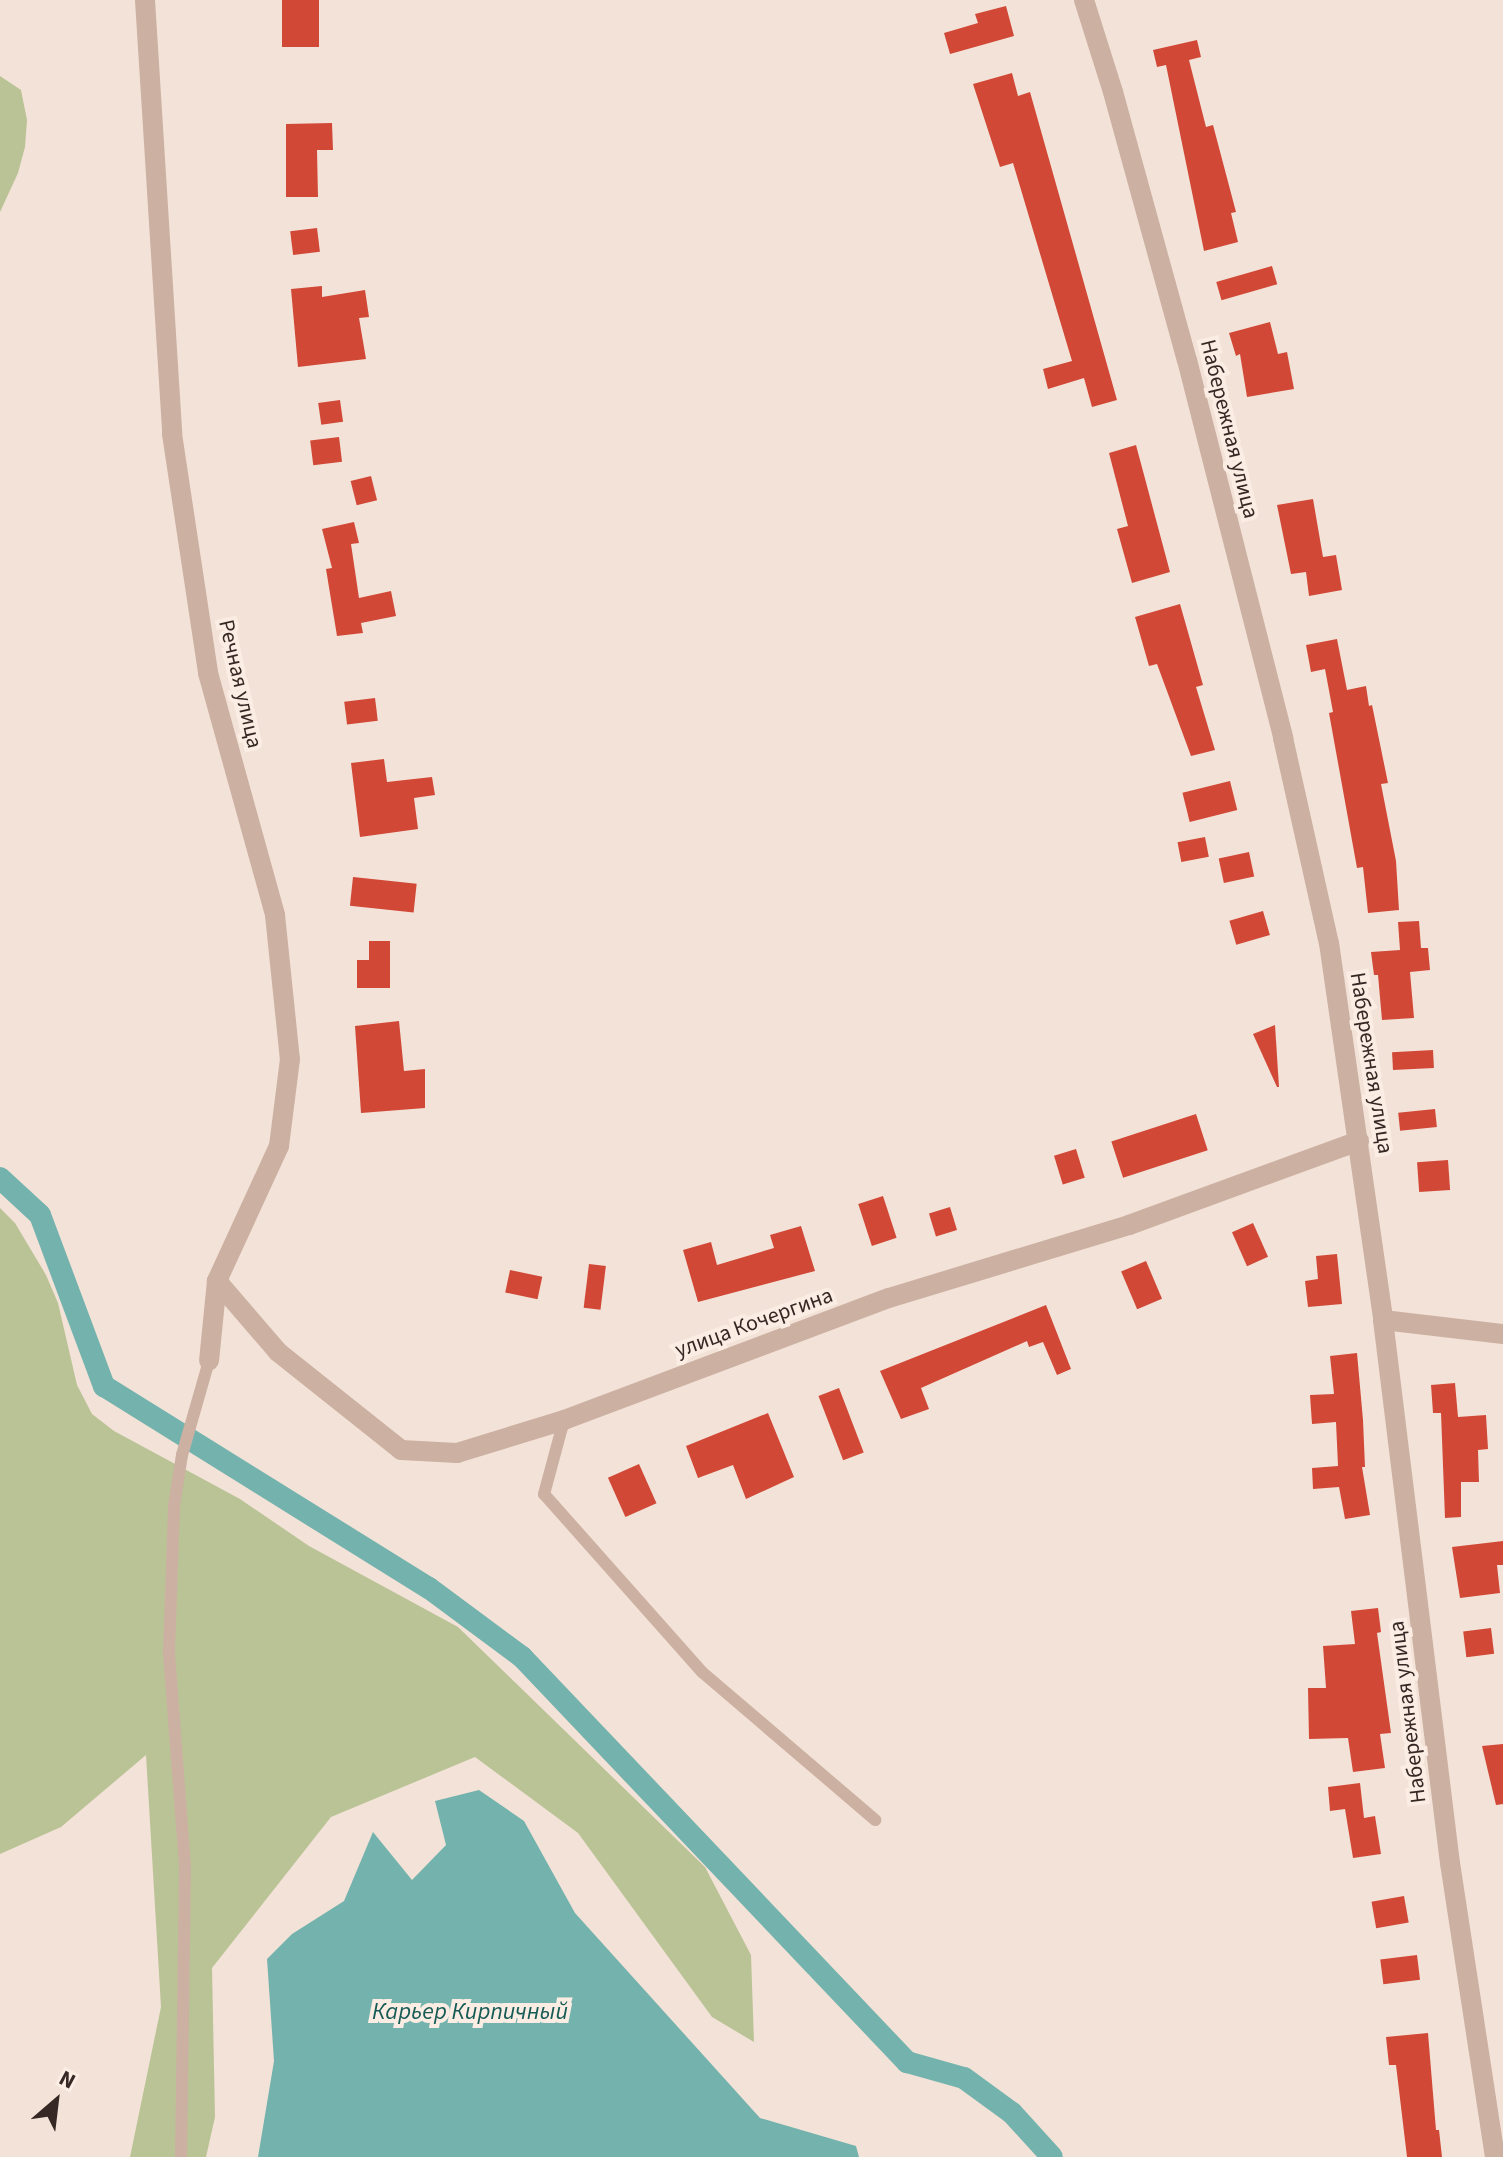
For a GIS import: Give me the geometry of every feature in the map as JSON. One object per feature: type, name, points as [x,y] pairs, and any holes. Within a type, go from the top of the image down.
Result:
[{"type":"street","name":"Речная улица","points":[[145,0],[172,434],[208,673],[275,915],[290,1059],[279,1146],[217,1281],[209,1361]]},
{"type":"street","name":"Набережная улица","points":[[1084,0],[1113,92],[1187,360],[1283,738],[1329,943],[1383,1320],[1450,1863],[1495,2157]]},
{"type":"street","name":"улица Кочергина","points":[[217,1281],[278,1352],[401,1450],[457,1453],[564,1420],[889,1298],[1129,1225],[1359,1141]]},
{"type":"street","points":[[1383,1320],[1503,1334]]},
{"type":"lane","points":[[181,2157],[185,1866],[169,1652],[174,1506],[182,1455],[209,1361]]},
{"type":"lane","points":[[564,1420],[544,1494],[702,1672],[875,1820]]},
{"type":"green space","points":[[0,76],[21,90],[27,120],[25,147],[18,173],[0,212]]},
{"type":"green space","points":[[0,1208],[15,1223],[46,1275],[58,1303],[77,1385],[92,1414],[114,1431],[240,1499],[309,1546],[458,1627],[705,1867],[751,1955],[754,2042],[712,2017],[578,1833],[475,1757],[331,1817],[212,1968],[215,2117],[206,2157],[130,2157],[161,2007],[146,1755],[61,1827],[0,1854]]},
{"type":"water","name":"Карьер Кирпичный","points":[[479,1790],[524,1821],[575,1913],[760,2118],[856,2146],[859,2157],[258,2157],[274,2061],[267,1959],[292,1934],[344,1901],[373,1832],[412,1880],[446,1845],[435,1801]]},
{"type":"building","points":[[282,0],[319,0],[319,47],[282,47]]},
{"type":"building","points":[[1006,6],[1014,36],[950,54],[944,33],[978,23],[975,14]]},
{"type":"building","points":[[1197,40],[1201,57],[1189,60],[1206,127],[1213,125],[1236,212],[1231,213],[1238,242],[1204,251],[1166,65],[1157,67],[1153,50]]},
{"type":"building","points":[[1012,73],[1018,96],[1030,92],[1117,400],[1092,407],[1084,378],[1048,389],[1043,369],[1072,361],[1013,163],[1000,167],[973,84]]},
{"type":"building","points":[[332,123],[333,150],[317,150],[318,197],[286,197],[286,124]]},
{"type":"building","points":[[317,228],[320,252],[293,255],[290,231]]},
{"type":"building","points":[[1272,266],[1277,284],[1221,300],[1216,282]]},
{"type":"building","points":[[322,286],[322,297],[365,290],[369,317],[359,318],[366,359],[298,367],[291,289]]},
{"type":"building","points":[[1270,322],[1278,354],[1287,352],[1294,389],[1247,397],[1240,354],[1236,356],[1229,333]]},
{"type":"building","points":[[340,400],[343,422],[321,425],[318,403]]},
{"type":"building","points":[[339,437],[342,462],[313,465],[310,441]]},
{"type":"building","points":[[1136,445],[1170,572],[1132,583],[1117,529],[1128,526],[1109,453]]},
{"type":"building","points":[[371,476],[377,500],[357,505],[351,481]]},
{"type":"building","points":[[1313,499],[1323,557],[1336,555],[1342,590],[1309,596],[1306,572],[1291,574],[1277,505]]},
{"type":"building","points":[[354,522],[359,543],[351,544],[359,598],[391,591],[396,616],[361,623],[363,633],[337,636],[326,569],[332,568],[322,529]]},
{"type":"building","points":[[1180,604],[1203,685],[1196,687],[1215,750],[1191,756],[1157,664],[1149,666],[1135,617]]},
{"type":"building","points":[[1337,639],[1347,690],[1366,686],[1369,706],[1372,705],[1388,783],[1381,784],[1396,861],[1399,910],[1368,913],[1363,867],[1357,868],[1329,713],[1333,712],[1325,669],[1311,672],[1306,645]]},
{"type":"building","points":[[375,698],[378,721],[347,725],[344,702]]},
{"type":"building","points":[[384,759],[387,782],[432,777],[435,795],[414,798],[418,829],[360,837],[351,763]]},
{"type":"building","points":[[1230,781],[1237,810],[1190,822],[1182,793]]},
{"type":"building","points":[[1205,837],[1209,857],[1181,862],[1178,842]]},
{"type":"building","points":[[1249,852],[1254,876],[1224,883],[1219,858]]},
{"type":"building","points":[[353,877],[417,884],[414,913],[350,906]]},
{"type":"building","points":[[1263,911],[1270,935],[1236,945],[1229,921]]},
{"type":"building","points":[[1419,921],[1421,948],[1428,948],[1430,970],[1410,972],[1414,1018],[1382,1020],[1378,975],[1374,975],[1371,952],[1400,950],[1398,922]]},
{"type":"building","points":[[369,941],[390,941],[390,988],[357,988],[357,960],[369,960]]},
{"type":"building","points":[[399,1021],[404,1071],[425,1069],[425,1108],[361,1113],[355,1026]]},
{"type":"building","points":[[1275,1025],[1279,1087],[1253,1034]]},
{"type":"building","points":[[1433,1050],[1434,1068],[1393,1070],[1392,1052]]},
{"type":"building","points":[[1435,1109],[1437,1127],[1400,1131],[1398,1113]]},
{"type":"building","points":[[1196,1114],[1208,1150],[1123,1178],[1111,1142]]},
{"type":"building","points":[[1076,1149],[1085,1178],[1063,1184],[1054,1156]]},
{"type":"building","points":[[1448,1160],[1450,1190],[1419,1192],[1417,1162]]},
{"type":"building","points":[[883,1196],[897,1238],[872,1246],[858,1204]]},
{"type":"building","points":[[950,1207],[957,1230],[936,1236],[929,1213]]},
{"type":"building","points":[[1253,1223],[1268,1257],[1247,1266],[1232,1232]]},
{"type":"building","points":[[801,1226],[815,1271],[698,1302],[683,1250],[711,1242],[717,1265],[774,1248],[770,1235]]},
{"type":"building","points":[[1337,1254],[1342,1304],[1308,1307],[1305,1281],[1318,1279],[1316,1256]]},
{"type":"building","points":[[1146,1261],[1162,1299],[1137,1309],[1121,1272]]},
{"type":"building","points":[[589,1264],[606,1266],[601,1310],[584,1308]]},
{"type":"building","points":[[510,1270],[542,1277],[537,1299],[505,1292]]},
{"type":"building","points":[[1046,1305],[1071,1369],[1057,1375],[1043,1342],[1029,1347],[1027,1341],[921,1388],[929,1409],[901,1419],[880,1371]]},
{"type":"building","points":[[1357,1353],[1363,1420],[1365,1467],[1362,1467],[1370,1515],[1345,1519],[1339,1487],[1313,1489],[1312,1468],[1338,1466],[1336,1422],[1312,1424],[1310,1395],[1334,1394],[1330,1356]]},
{"type":"building","points":[[1455,1383],[1458,1417],[1486,1415],[1488,1449],[1478,1450],[1479,1482],[1461,1482],[1461,1517],[1445,1518],[1441,1413],[1433,1413],[1431,1385]]},
{"type":"building","points":[[839,1388],[864,1452],[843,1460],[818,1396]]},
{"type":"building","points":[[768,1413],[794,1477],[746,1499],[733,1465],[698,1478],[686,1446]]},
{"type":"building","points":[[639,1464],[656,1503],[625,1517],[608,1478]]},
{"type":"building","points":[[1503,1541],[1503,1565],[1497,1565],[1500,1593],[1460,1598],[1452,1547]]},
{"type":"building","points":[[1378,1608],[1381,1632],[1377,1633],[1391,1733],[1380,1734],[1385,1768],[1353,1772],[1348,1738],[1309,1739],[1308,1688],[1326,1688],[1323,1646],[1355,1644],[1351,1611]]},
{"type":"building","points":[[1491,1628],[1494,1654],[1466,1657],[1463,1631]]},
{"type":"building","points":[[1503,1744],[1503,1804],[1496,1805],[1482,1746]]},
{"type":"building","points":[[1360,1783],[1364,1818],[1375,1816],[1381,1854],[1353,1858],[1345,1809],[1330,1811],[1328,1787]]},
{"type":"building","points":[[1404,1896],[1409,1923],[1376,1928],[1372,1902]]},
{"type":"building","points":[[1417,1955],[1420,1980],[1383,1984],[1380,1960]]},
{"type":"building","points":[[1428,2033],[1436,2130],[1439,2130],[1442,2157],[1407,2157],[1396,2065],[1389,2065],[1386,2037]]},
{"type":"waterway","points":[[0,1178],[40,1215],[104,1386],[429,1588],[522,1657],[907,2062],[964,2078],[1012,2113],[1052,2157]]}]
